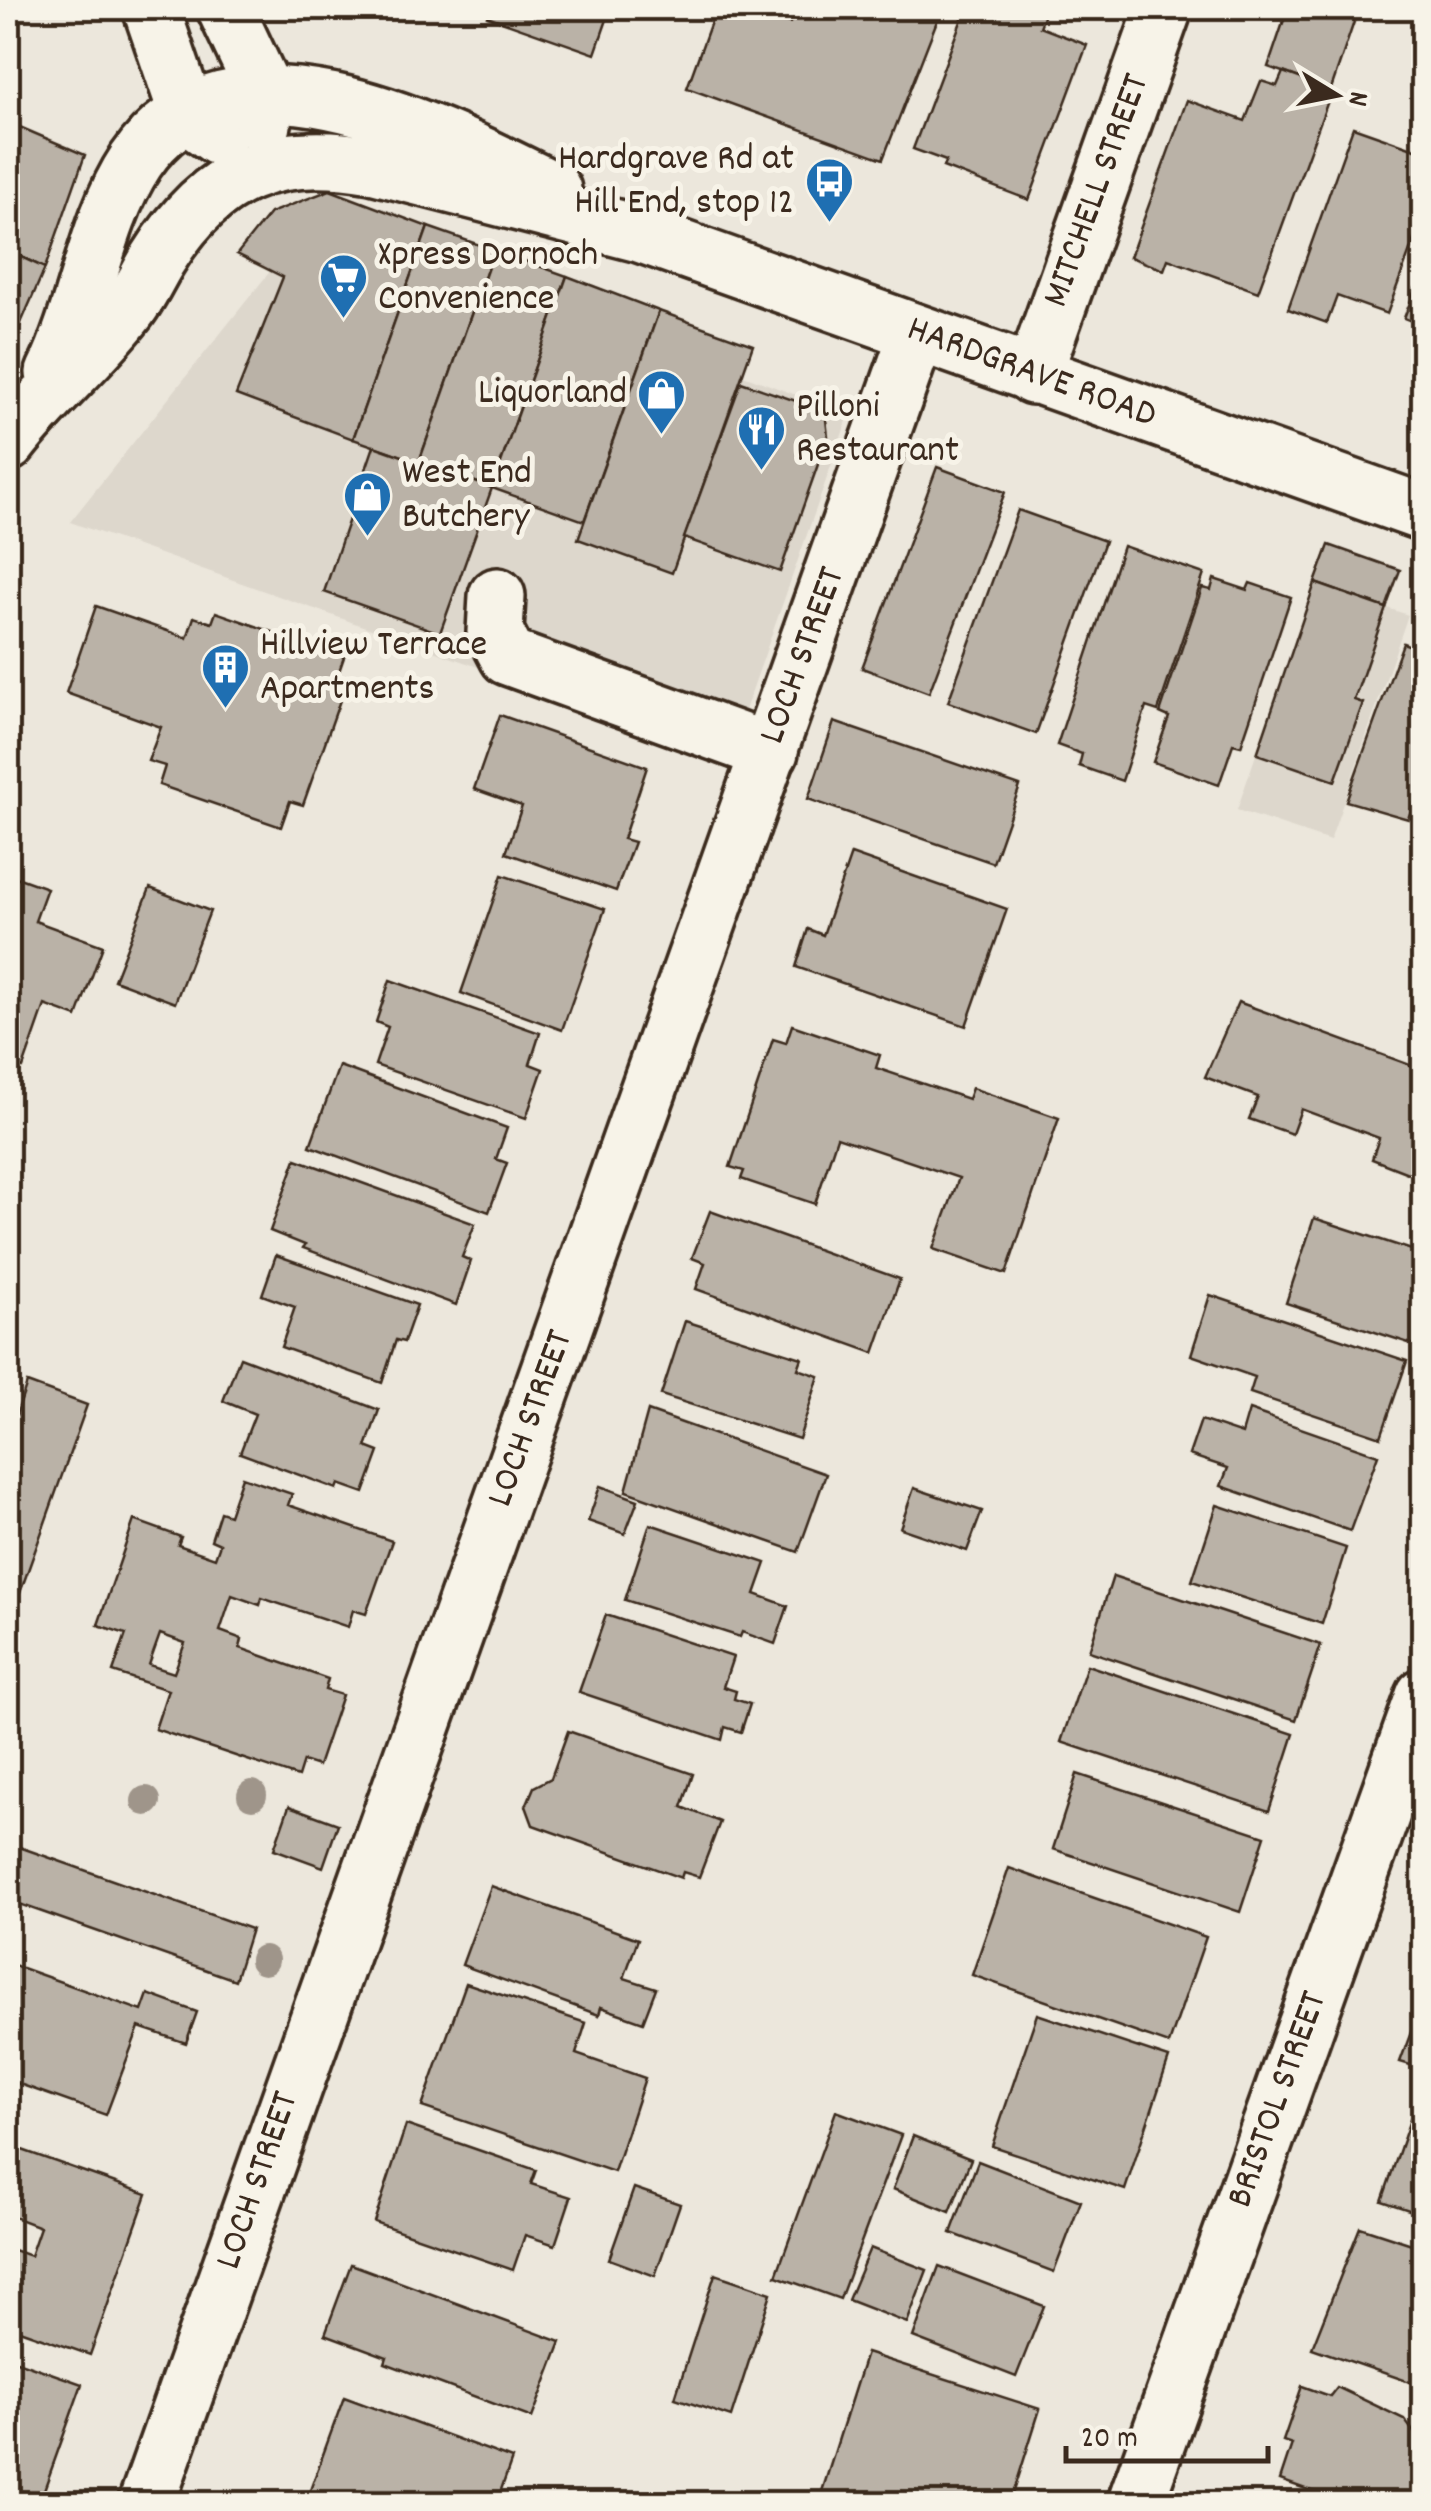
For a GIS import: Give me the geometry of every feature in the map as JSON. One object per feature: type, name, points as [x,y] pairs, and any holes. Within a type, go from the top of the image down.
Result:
[{"type":"street","points":[[151,8],[224,104],[261,168]]},
{"type":"street","points":[[225,8],[224,104],[261,168]]},
{"type":"street","name":"MITCHELL STREET","points":[[1033,376],[1164,8]]},
{"type":"street","name":"HARDGRAVE ROAD","points":[[224,104],[326,98],[440,136],[640,234]]},
{"type":"street","points":[[19,428],[70,338],[128,174],[152,142],[224,104]]},
{"type":"street","name":"HARDGRAVE ROAD","points":[[19,428],[130,308],[159,258],[198,207],[231,179],[261,168],[313,158],[360,162],[640,234],[1424,513]]},
{"type":"street","name":"LOCH STREET","points":[[146,2504],[916,334]]},
{"type":"street","points":[[497,596],[495,632],[508,656],[770,752]]},
{"type":"street","name":"BRISTOL STREET","points":[[1135,2504],[1424,1696]]},
{"type":"shaded area","points":[[317,231],[658,343],[849,415],[729,756],[70,522],[299,235]]},
{"type":"shaded area","points":[[1315,583],[1408,615],[1330,841],[1237,810]]},
{"type":"building","points":[[490,8],[611,8],[595,54],[487,16]]},
{"type":"building","points":[[716,8],[785,8],[780,20],[790,23],[795,8],[942,8],[883,159],[687,88]]},
{"type":"building","points":[[966,8],[1047,8],[1040,27],[1087,45],[1029,200],[943,167],[946,161],[913,149]]},
{"type":"building","points":[[1288,8],[1320,8],[1355,19],[1331,89],[1268,67]]},
{"type":"building","points":[[1283,72],[1332,90],[1258,292],[1168,259],[1164,270],[1130,257],[1187,100],[1245,121],[1261,81],[1277,86]]},
{"type":"building","points":[[8,122],[85,155],[45,268],[8,250]]},
{"type":"building","points":[[1353,127],[1424,152],[1424,212],[1387,314],[1337,296],[1327,323],[1288,309]]},
{"type":"building","points":[[330,190],[428,227],[353,439],[236,395],[283,277],[237,254],[270,213]]},
{"type":"building","points":[[428,227],[494,250],[419,462],[353,439]]},
{"type":"building","points":[[494,250],[567,276],[492,488],[419,462]]},
{"type":"building","points":[[8,251],[45,268],[18,330],[8,325]]},
{"type":"building","points":[[1424,266],[1424,326],[1404,318]]},
{"type":"building","points":[[567,276],[659,311],[584,521],[492,488]]},
{"type":"building","points":[[659,311],[753,345],[672,573],[578,539]]},
{"type":"building","points":[[741,382],[825,411],[828,436],[780,572],[684,538]]},
{"type":"building","points":[[374,446],[492,488],[440,633],[324,592]]},
{"type":"building","points":[[937,467],[1005,492],[929,693],[862,668]]},
{"type":"building","points":[[1018,510],[1105,541],[1036,734],[948,702]]},
{"type":"building","points":[[1329,545],[1400,570],[1386,608],[1315,583]]},
{"type":"building","points":[[1123,546],[1204,574],[1158,711],[1146,707],[1122,781],[1079,766],[1082,754],[1057,745]]},
{"type":"building","points":[[1214,579],[1247,590],[1250,583],[1291,597],[1241,746],[1233,744],[1219,785],[1153,762],[1169,717],[1160,713],[1202,588],[1211,590]]},
{"type":"building","points":[[1315,583],[1386,608],[1354,700],[1363,703],[1335,781],[1257,754]]},
{"type":"building","name":"Hillview Terrace Apartments","points":[[96,606],[187,638],[194,617],[212,623],[216,612],[344,657],[335,683],[345,686],[303,805],[290,801],[281,827],[159,785],[165,766],[148,761],[161,727],[66,693]]},
{"type":"building","points":[[1403,643],[1424,651],[1424,808],[1413,804],[1408,819],[1346,801]]},
{"type":"building","points":[[500,715],[647,767],[623,839],[634,842],[616,891],[506,853],[522,806],[474,789]]},
{"type":"building","points":[[834,722],[1020,786],[993,863],[808,799]]},
{"type":"building","points":[[851,854],[1007,909],[966,1026],[796,967],[808,929],[823,935]]},
{"type":"building","points":[[8,874],[47,888],[35,921],[103,946],[77,1017],[45,1005],[23,1068],[8,1063]]},
{"type":"building","points":[[502,875],[605,909],[562,1030],[461,993]]},
{"type":"building","points":[[150,888],[210,911],[175,1003],[114,980]]},
{"type":"building","points":[[390,980],[540,1033],[530,1064],[543,1069],[526,1118],[375,1065],[388,1027],[376,1022]]},
{"type":"building","points":[[1238,1002],[1424,1070],[1424,1157],[1420,1156],[1413,1175],[1372,1159],[1379,1138],[1301,1109],[1292,1134],[1249,1119],[1258,1097],[1205,1077]]},
{"type":"building","points":[[792,1025],[880,1055],[876,1068],[968,1099],[972,1088],[1059,1118],[1006,1274],[933,1249],[959,1178],[837,1137],[815,1204],[741,1179],[744,1171],[730,1167],[773,1039],[786,1043]]},
{"type":"building","points":[[339,1066],[507,1128],[496,1159],[507,1163],[489,1212],[310,1146]]},
{"type":"building","points":[[296,1159],[475,1224],[462,1257],[471,1261],[456,1305],[303,1248],[305,1245],[270,1231]]},
{"type":"building","points":[[710,1211],[900,1279],[874,1353],[696,1289],[705,1263],[692,1258]]},
{"type":"building","points":[[1314,1218],[1424,1254],[1424,1348],[1286,1303]]},
{"type":"building","points":[[276,1255],[417,1305],[404,1342],[396,1340],[382,1383],[281,1347],[295,1307],[262,1295]]},
{"type":"building","points":[[1210,1295],[1407,1361],[1381,1437],[1250,1393],[1255,1377],[1191,1355]]},
{"type":"building","points":[[685,1321],[802,1358],[798,1369],[819,1376],[799,1439],[661,1395]]},
{"type":"building","points":[[240,1357],[379,1410],[366,1447],[379,1452],[364,1493],[339,1484],[337,1489],[240,1453],[255,1414],[223,1401]]},
{"type":"building","points":[[27,1383],[87,1405],[20,1593],[8,1589],[8,1439]]},
{"type":"building","points":[[1249,1410],[1378,1455],[1350,1531],[1221,1486],[1228,1468],[1189,1455],[1201,1420],[1242,1434]]},
{"type":"building","points":[[648,1411],[826,1474],[798,1552],[626,1491]]},
{"type":"building","points":[[242,1477],[292,1494],[288,1505],[392,1541],[366,1614],[353,1610],[348,1627],[262,1598],[260,1605],[232,1595],[220,1631],[242,1639],[240,1648],[328,1679],[325,1690],[342,1695],[318,1766],[303,1761],[298,1777],[155,1729],[168,1690],[113,1672],[126,1634],[98,1625],[134,1520],[181,1537],[178,1545],[215,1558],[220,1544],[211,1540],[220,1512],[229,1515]],"holes":[[[160,1634],[185,1643],[174,1673],[149,1665]]]},
{"type":"building","points":[[600,1486],[638,1500],[625,1534],[588,1521]]},
{"type":"building","points":[[914,1488],[982,1511],[967,1551],[900,1528]]},
{"type":"building","points":[[1217,1505],[1346,1548],[1322,1624],[1192,1581]]},
{"type":"building","points":[[650,1524],[766,1563],[755,1594],[788,1606],[775,1644],[742,1632],[740,1637],[625,1600]]},
{"type":"building","points":[[1113,1576],[1321,1645],[1296,1720],[1089,1651]]},
{"type":"building","points":[[606,1615],[733,1657],[723,1687],[736,1691],[734,1699],[750,1704],[741,1732],[725,1727],[722,1740],[579,1692]]},
{"type":"building","points":[[1087,1665],[1294,1734],[1269,1811],[1061,1742]]},
{"type":"building","points":[[568,1731],[693,1774],[682,1807],[720,1822],[699,1877],[683,1872],[681,1878],[533,1825],[526,1806],[534,1787],[551,1778]]},
{"type":"building","points":[[1077,1774],[1265,1836],[1240,1912],[1053,1849]]},
{"type":"building","points":[[289,1806],[338,1824],[323,1867],[274,1849]]},
{"type":"building","points":[[8,1843],[251,1929],[235,1980],[8,1900]]},
{"type":"building","points":[[1009,1868],[1206,1937],[1169,2044],[972,1975]]},
{"type":"building","points":[[491,1886],[638,1939],[624,1978],[656,1988],[643,2022],[601,2007],[599,2015],[462,1965]]},
{"type":"building","points":[[8,1963],[142,2011],[148,1994],[197,2012],[186,2043],[139,2027],[106,2115],[8,2080]]},
{"type":"building","points":[[466,1983],[586,2023],[576,2054],[645,2078],[614,2172],[422,2107]]},
{"type":"building","points":[[1424,1997],[1424,2069],[1400,2062]]},
{"type":"building","points":[[1037,2014],[1169,2058],[1125,2190],[992,2146]]},
{"type":"building","points":[[1415,2105],[1424,2108],[1424,2215],[1382,2201]]},
{"type":"building","points":[[836,2111],[901,2135],[840,2299],[776,2276]]},
{"type":"building","points":[[406,2125],[536,2170],[531,2184],[571,2197],[555,2245],[525,2235],[513,2270],[374,2222]]},
{"type":"building","points":[[913,2136],[971,2159],[950,2212],[893,2189]]},
{"type":"building","points":[[8,2145],[147,2194],[90,2355],[8,2326],[8,2248],[30,2256],[40,2227],[8,2215]]},
{"type":"building","points":[[978,2161],[1081,2201],[1054,2272],[951,2233]]},
{"type":"building","points":[[634,2188],[680,2204],[655,2276],[609,2259]]},
{"type":"building","points":[[1360,2227],[1424,2248],[1424,2387],[1312,2348]]},
{"type":"building","points":[[870,2248],[927,2270],[907,2323],[848,2300]]},
{"type":"building","points":[[351,2264],[561,2342],[532,2418],[385,2363],[387,2357],[325,2334]]},
{"type":"building","points":[[939,2266],[1044,2306],[1016,2377],[913,2337]]},
{"type":"building","points":[[715,2274],[771,2293],[731,2417],[675,2398]]},
{"type":"building","points":[[866,2353],[1040,2409],[1010,2504],[818,2504]]},
{"type":"building","points":[[8,2358],[82,2384],[39,2504],[8,2497]]},
{"type":"building","points":[[1302,2386],[1330,2396],[1337,2387],[1404,2419],[1418,2438],[1410,2462],[1422,2467],[1417,2480],[1424,2486],[1418,2501],[1348,2504],[1280,2480],[1292,2444],[1283,2441]]},
{"type":"building","points":[[344,2397],[512,2459],[496,2504],[305,2504]]},
{"type":"place","name":"Hardgrave Rd at Hill End, stop 12","points":[[829,224]]},
{"type":"place","name":"Xpress Dornoch Convenience","points":[[343,320]]},
{"type":"place","name":"Liquorland","points":[[662,436]]},
{"type":"place","name":"Pilloni Restaurant","points":[[761,472]]},
{"type":"place","name":"West End Butchery","points":[[367,538]]},
{"type":"place","name":"Hillview Terrace Apartments","points":[[225,710]]}]
